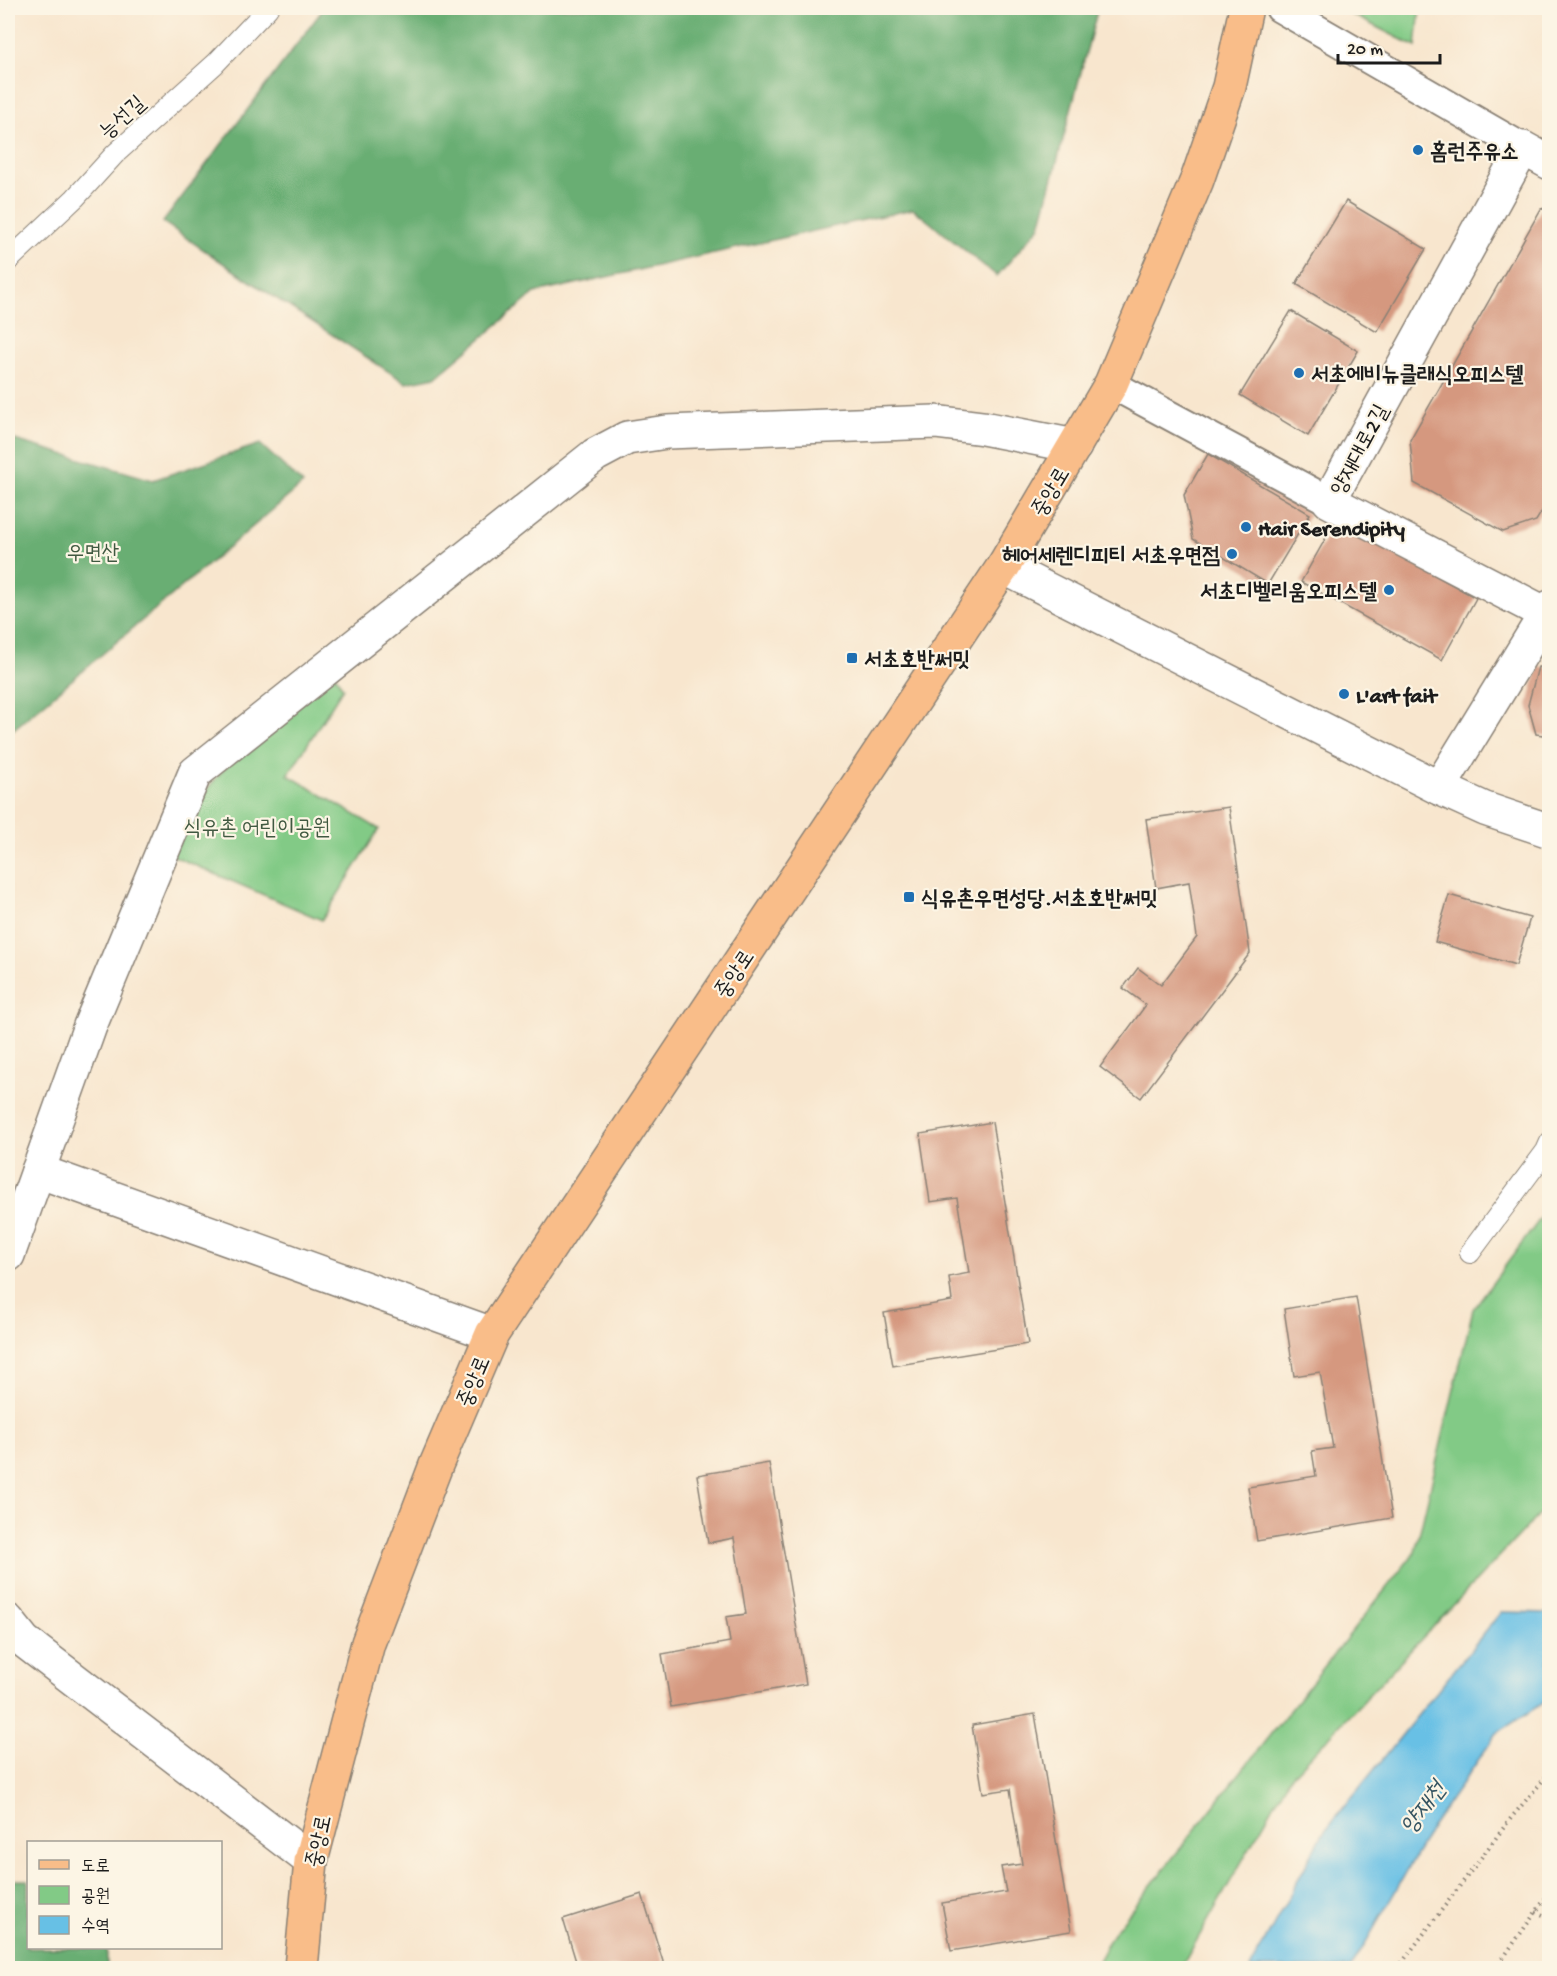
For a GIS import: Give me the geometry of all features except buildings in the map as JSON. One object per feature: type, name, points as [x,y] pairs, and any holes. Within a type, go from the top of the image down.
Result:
[{"type":"main road","name":"중앙로","points":[[301,1968],[311,1861],[368,1643],[436,1465],[492,1334],[1004,567],[1111,384],[1197,180],[1229,87],[1246,8]]},
{"type":"street","points":[[1280,8],[1536,156]]},
{"type":"street","name":"양재대로2길","points":[[1439,788],[1548,613],[1329,501],[1536,156]]},
{"type":"street","points":[[1111,384],[1329,501]]},
{"type":"street","points":[[8,1255],[90,1026],[195,773],[595,455],[627,438],[667,432],[936,422],[983,428],[1075,446]]},
{"type":"street","points":[[1004,567],[1439,788],[1485,809],[1550,831]]},
{"type":"street","points":[[38,1171],[492,1334]]},
{"type":"street","points":[[8,1621],[24,1641],[311,1861]]},
{"type":"lane","name":"능선길","points":[[8,261],[75,198],[115,154],[215,64],[268,8]]},
{"type":"lane","points":[[1470,1253],[1546,1152],[1550,1142]]},
{"type":"path","points":[[1398,1968],[1511,1818],[1550,1772]]},
{"type":"path","points":[[1496,1968],[1550,1892]]},
{"type":"path","points":[[1536,1912],[1550,1918]]},
{"type":"green space","points":[[324,8],[1098,8],[1040,226],[997,276],[913,209],[535,293],[435,377],[406,383],[163,222]]},
{"type":"green space","points":[[1346,8],[1420,8],[1416,47],[1345,11]]},
{"type":"green space","name":"우면산","points":[[8,438],[153,480],[260,444],[303,484],[8,734]]},
{"type":"green space","name":"식유촌 어린이공원","points":[[334,673],[343,688],[288,775],[379,829],[322,920],[171,855],[181,822],[221,772]]},
{"type":"green space","points":[[1549,1207],[1549,1504],[1289,1779],[1181,1968],[1094,1968],[1114,1932],[1415,1552],[1473,1309]]},
{"type":"green space","points":[[8,1880],[27,1880],[27,1949],[107,1949],[107,1968],[8,1968]]},
{"type":"water","name":"양재천","points":[[1501,1612],[1549,1613],[1549,1699],[1497,1733],[1434,1824],[1351,1968],[1250,1968],[1324,1832]]},
{"type":"place","name":"홈런주유소","points":[[1418,150]]},
{"type":"place","name":"서초에비뉴클래식오피스텔","points":[[1299,373]]},
{"type":"place","name":"Hair Serendipity","points":[[1246,527]]},
{"type":"place","name":"헤어세렌디피티 서초우면점","points":[[1232,554]]},
{"type":"place","name":"서초디벨리움오피스텔","points":[[1389,590]]},
{"type":"place","name":"서초호반써밋","points":[[852,658]]},
{"type":"place","name":"L'art fait","points":[[1344,694]]},
{"type":"place","name":"식유촌우면성당.서초호반써밋","points":[[909,897]]}]
